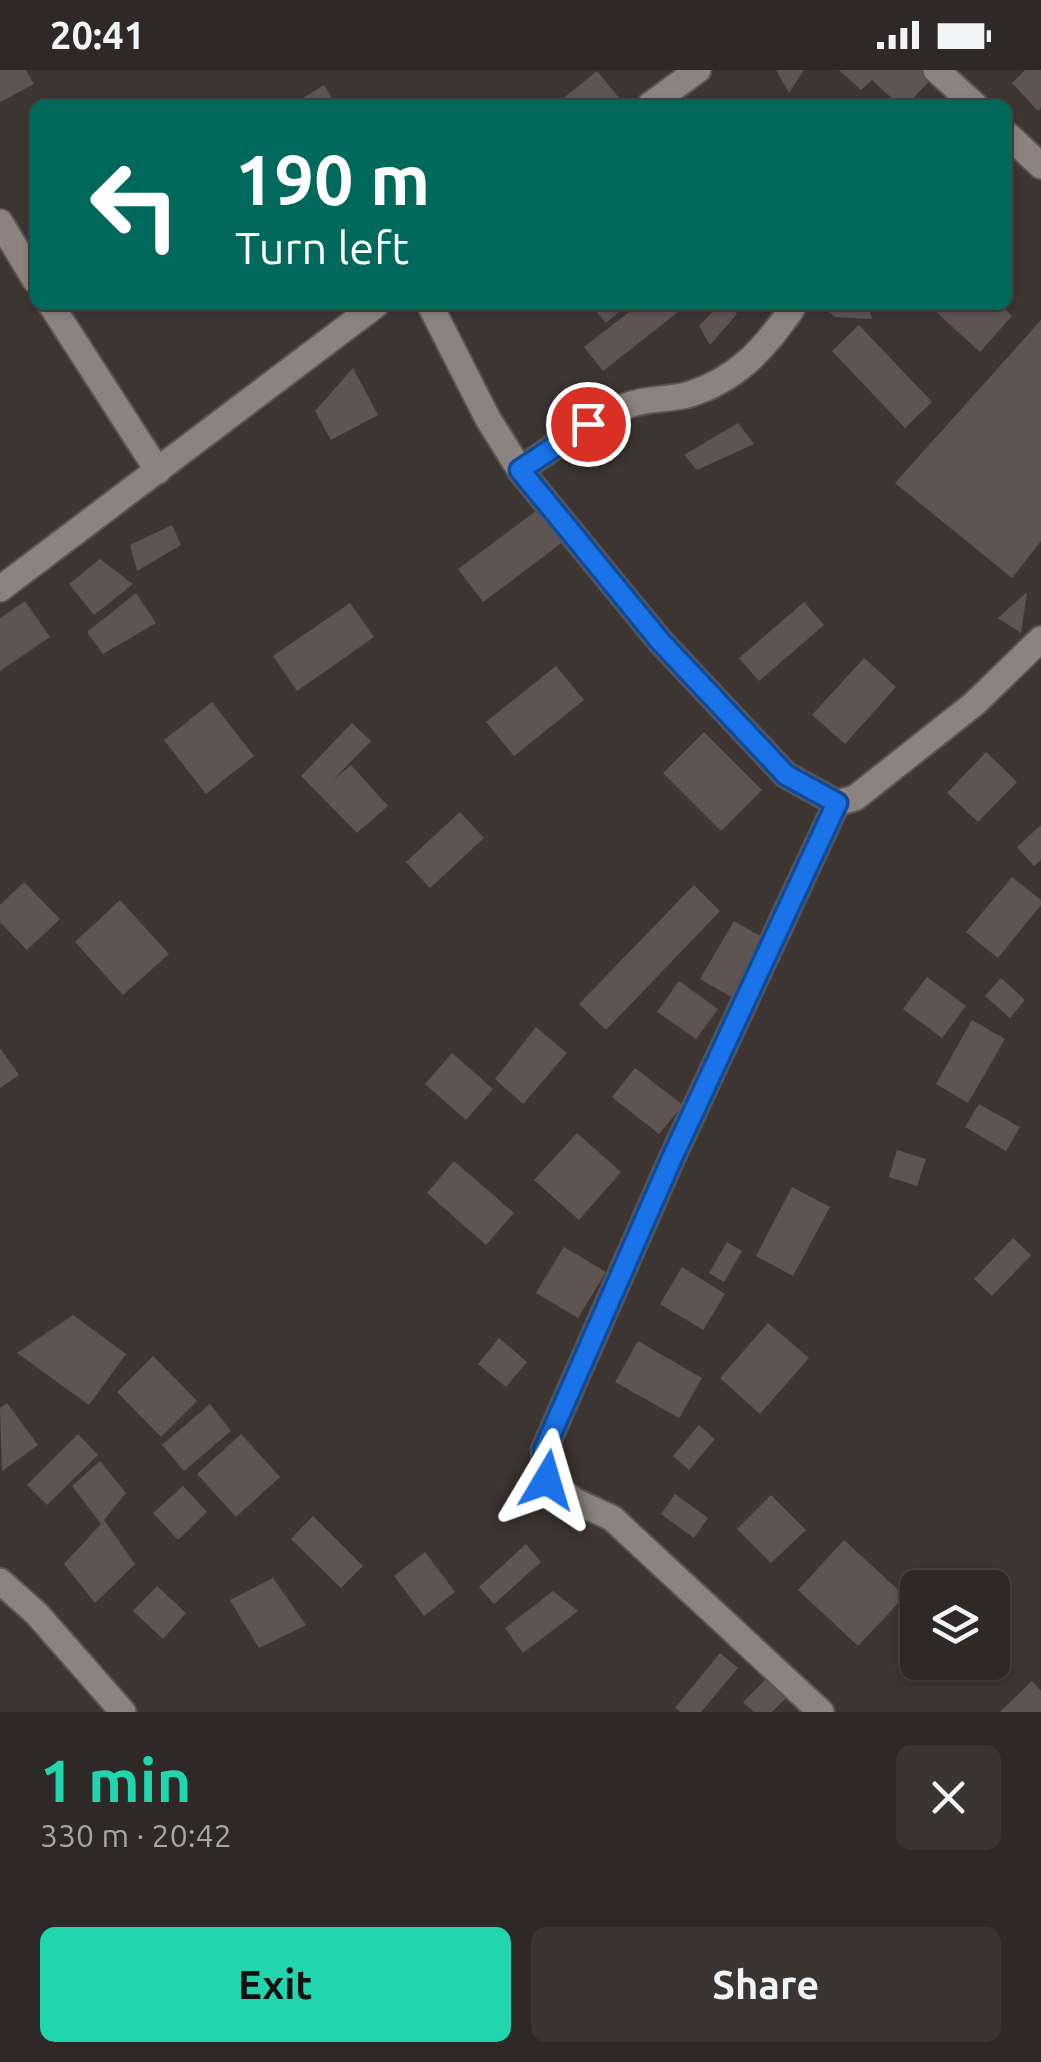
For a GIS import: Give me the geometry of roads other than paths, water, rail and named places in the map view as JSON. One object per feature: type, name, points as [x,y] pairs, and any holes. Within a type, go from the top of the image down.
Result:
[{"type":"street","points":[[657,100],[698,70]]},
{"type":"street","points":[[936,70],[969,100]]},
{"type":"street","points":[[1012,139],[1041,166]]},
{"type":"street","points":[[0,222],[30,272]]},
{"type":"street","points":[[54,310],[158,471]]},
{"type":"street","points":[[0,589],[369,310]]},
{"type":"street","points":[[433,310],[488,419],[520,470],[660,641],[786,775],[837,803],[855,798],[974,704],[1041,639]]},
{"type":"street","points":[[520,470],[588,424],[630,404],[688,394],[729,376],[765,348],[791,310]]},
{"type":"street","points":[[821,1712],[612,1518],[575,1501],[547,1480],[544,1450],[672,1158],[837,803]]},
{"type":"street","points":[[0,1581],[37,1614],[122,1712]]}]
